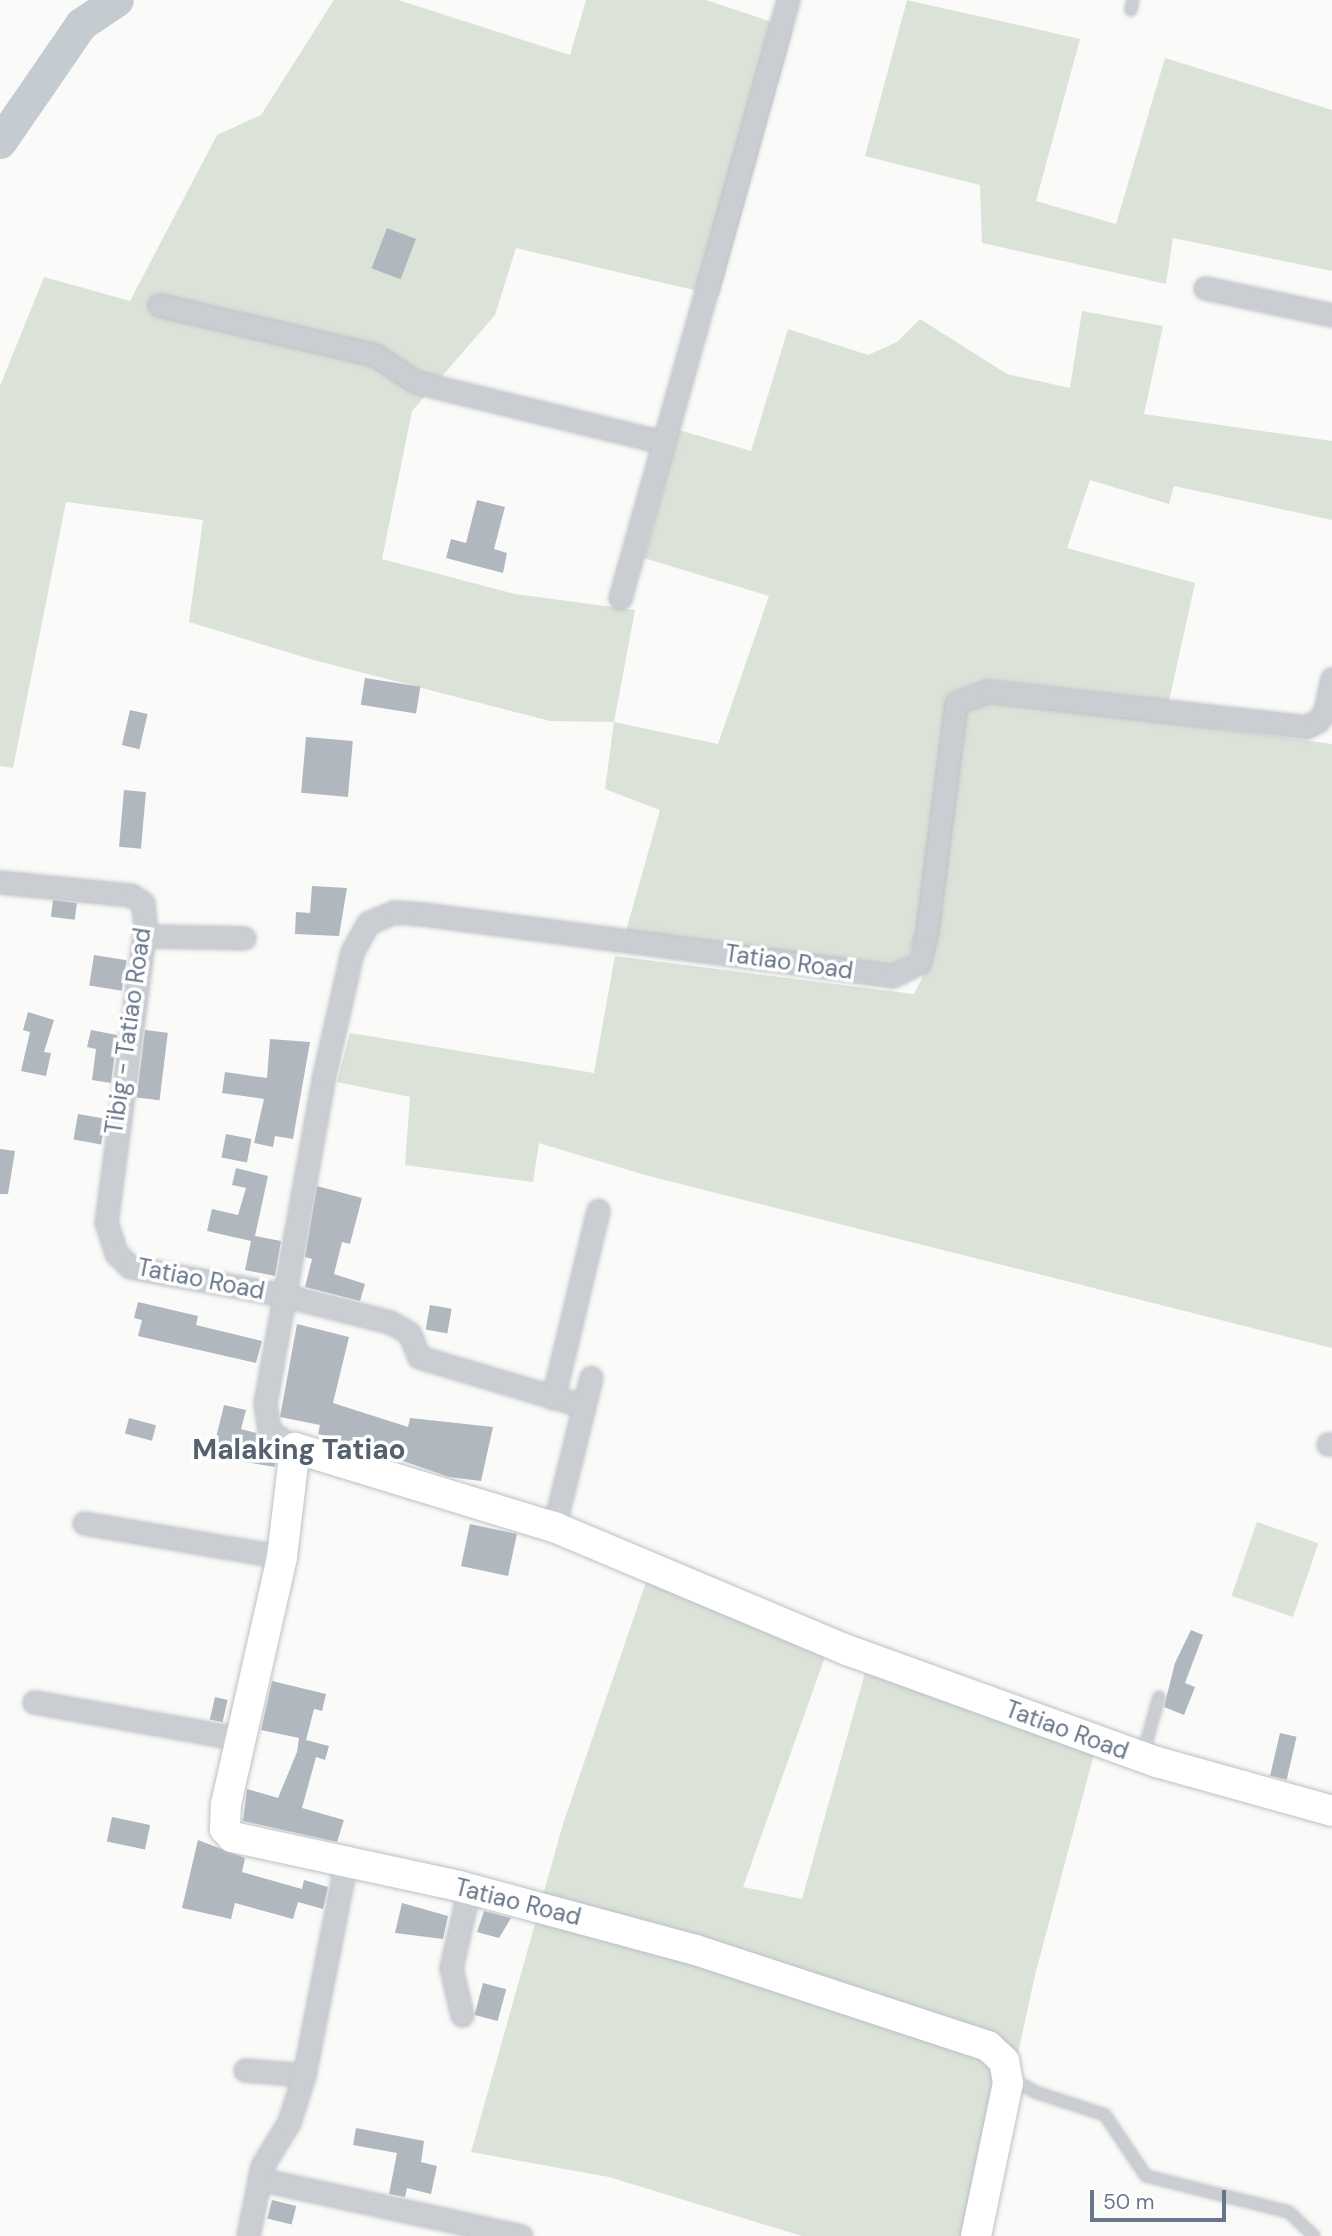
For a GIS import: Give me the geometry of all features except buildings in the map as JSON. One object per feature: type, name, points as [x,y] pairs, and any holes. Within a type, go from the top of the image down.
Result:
[{"type":"street","points":[[620,598],[788,0]]},
{"type":"street","points":[[1205,288],[1332,315]]},
{"type":"street","points":[[159,304],[376,355],[416,382],[663,442]]},
{"type":"street","name":"Tatiao Road","points":[[1331,1805],[1143,1757],[848,1650],[554,1527],[295,1448],[269,1431],[265,1404],[283,1295],[352,952],[368,923],[394,912],[423,914],[892,976],[919,963],[928,930],[956,703],[987,691],[1306,727],[1318,722],[1325,711],[1332,679]]},
{"type":"street","name":"Tibig - Tatiao Road","points":[[0,882],[131,895],[144,903],[144,936],[106,1222]]},
{"type":"street","points":[[144,936],[244,938]]},
{"type":"street","points":[[553,1398],[598,1210]]},
{"type":"street","name":"Tatiao Road","points":[[106,1222],[116,1253],[130,1267],[283,1295]]},
{"type":"street","points":[[283,1295],[390,1322],[409,1332],[419,1357],[583,1406]]},
{"type":"street","points":[[554,1527],[591,1377]]},
{"type":"street","name":"Tatiao Road","points":[[295,1448],[282,1557],[241,1739],[225,1829],[232,1837],[469,1889],[696,1950],[988,2046],[1004,2061],[1007,2075]]},
{"type":"street","points":[[84,1523],[282,1557]]},
{"type":"street","points":[[34,1702],[241,1739]]},
{"type":"street","points":[[248,2236],[259,2179],[289,2122],[303,2075],[346,1861]]},
{"type":"street","points":[[462,2015],[451,1968],[469,1889]]},
{"type":"street","points":[[245,2070],[303,2075]]},
{"type":"street","points":[[976,2236],[1007,2075]]},
{"type":"street","points":[[259,2179],[521,2236]]},
{"type":"lane","points":[[1143,1757],[1159,1697]]},
{"type":"lane","points":[[1007,2075],[1035,2092],[1105,2115],[1146,2176],[1289,2212],[1314,2236]]},
{"type":"shaded area","points":[[334,0],[398,0],[570,55],[586,0],[706,0],[793,29],[719,296],[516,248],[495,315],[412,411],[382,559],[515,594],[635,610],[614,722],[550,721],[310,659],[189,622],[203,520],[66,502],[13,768],[0,766],[0,386],[44,277],[130,301],[217,135],[261,115]]},
{"type":"shaded area","points":[[907,0],[1080,39],[1036,201],[1116,224],[1165,58],[1332,110],[1332,271],[1173,238],[1166,284],[982,243],[980,185],[865,156]]},
{"type":"shaded area","points":[[1082,311],[1163,326],[1144,414],[1332,441],[1332,520],[1174,486],[1169,504],[1090,480],[1067,548],[1195,583],[1169,701],[988,680],[949,694],[918,931],[908,955],[890,966],[626,931],[660,810],[605,789],[614,722],[718,744],[769,596],[644,558],[679,430],[751,451],[788,329],[868,355],[897,342],[920,319],[1007,374],[1070,388]]},
{"type":"shaded area","points":[[989,703],[1125,716],[1332,744],[1332,1348],[645,1175],[539,1143],[533,1182],[405,1165],[410,1097],[337,1082],[350,1033],[594,1073],[615,956],[914,994],[928,966],[965,709]]},
{"type":"shaded area","points":[[1257,1522],[1318,1543],[1293,1617],[1232,1596]]},
{"type":"shaded area","points":[[647,1579],[826,1654],[743,1887],[802,1899],[866,1669],[1094,1754],[1035,1975],[978,2236],[802,2236],[609,2177],[471,2152],[563,1824]]},
{"type":"waterway","points":[[0,142],[81,24],[117,0]]},
{"type":"district","name":"Malaking Tatiao","points":[[299,1450]]}]
